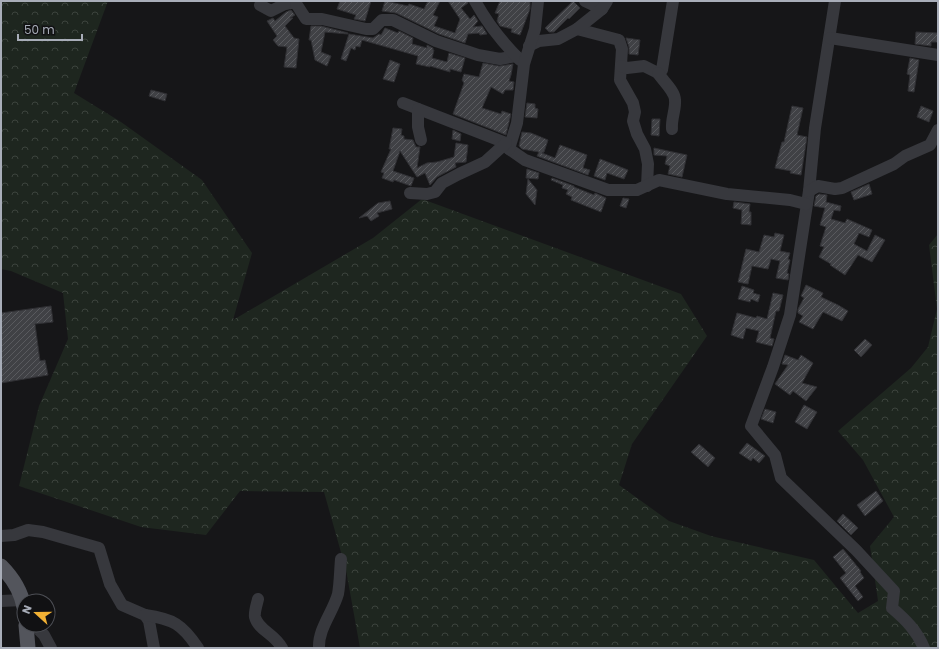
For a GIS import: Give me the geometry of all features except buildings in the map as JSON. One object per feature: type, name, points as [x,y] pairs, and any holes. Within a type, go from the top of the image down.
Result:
[{"type":"main road","points":[[1,566],[12,578],[19,593]]},
{"type":"main road","points":[[27,633],[28,648]]},
{"type":"street","points":[[475,1],[482,14],[500,39],[520,60]]},
{"type":"street","points":[[410,193],[427,194],[435,192],[442,183],[484,162],[507,146],[517,123],[520,60],[529,46],[535,30],[538,1]]},
{"type":"street","points":[[585,1],[605,5]]},
{"type":"street","points":[[658,73],[662,70],[673,1]]},
{"type":"street","points":[[835,1],[815,128],[809,190],[790,315],[774,368],[751,426],[775,455],[781,478],[856,550],[894,591],[892,608],[908,621],[924,648]]},
{"type":"street","points":[[260,5],[271,11],[286,2],[296,2],[306,19],[322,19],[366,29],[372,29],[382,20],[393,20],[436,41],[478,55],[500,60],[520,60]]},
{"type":"street","points":[[529,46],[539,41],[558,39],[577,29],[605,5]]},
{"type":"street","points":[[577,29],[619,40],[622,49],[620,80],[633,103],[635,112],[633,121],[645,149],[648,164],[646,186]]},
{"type":"street","points":[[830,38],[938,55]]},
{"type":"street","points":[[621,66],[627,68],[644,66],[658,73],[672,91],[676,100],[671,122],[672,129]]},
{"type":"street","points":[[403,103],[507,146],[525,160],[608,190],[637,190],[659,180],[727,194],[790,200],[806,204]]},
{"type":"street","points":[[418,109],[418,127],[421,140]]},
{"type":"street","points":[[809,190],[818,186],[835,189],[842,188],[894,164],[905,156],[930,145],[938,130]]},
{"type":"street","points":[[1,536],[14,536],[28,530],[43,532],[99,548],[110,584],[122,605],[145,615],[168,619],[181,626],[189,634],[198,648]]},
{"type":"street","points":[[319,648],[325,625],[338,593],[341,559]]},
{"type":"street","points":[[258,598],[255,617],[259,626],[275,637],[282,648]]},
{"type":"street","points":[[1,601],[16,602]]},
{"type":"street","points":[[145,615],[152,631],[154,648]]},
{"type":"street","points":[[42,633],[51,648]]},
{"type":"green space","points":[[1,1],[108,1],[74,93],[121,122],[202,180],[252,253],[233,320],[373,238],[422,199],[681,294],[707,336],[632,444],[619,485],[669,521],[711,536],[814,560],[858,613],[878,601],[870,546],[894,517],[863,460],[838,431],[911,368],[928,347],[937,309],[929,245],[938,234],[938,648],[360,648],[346,570],[324,492],[240,491],[206,535],[141,527],[19,486],[39,406],[68,339],[63,293],[11,271],[1,269]]}]
